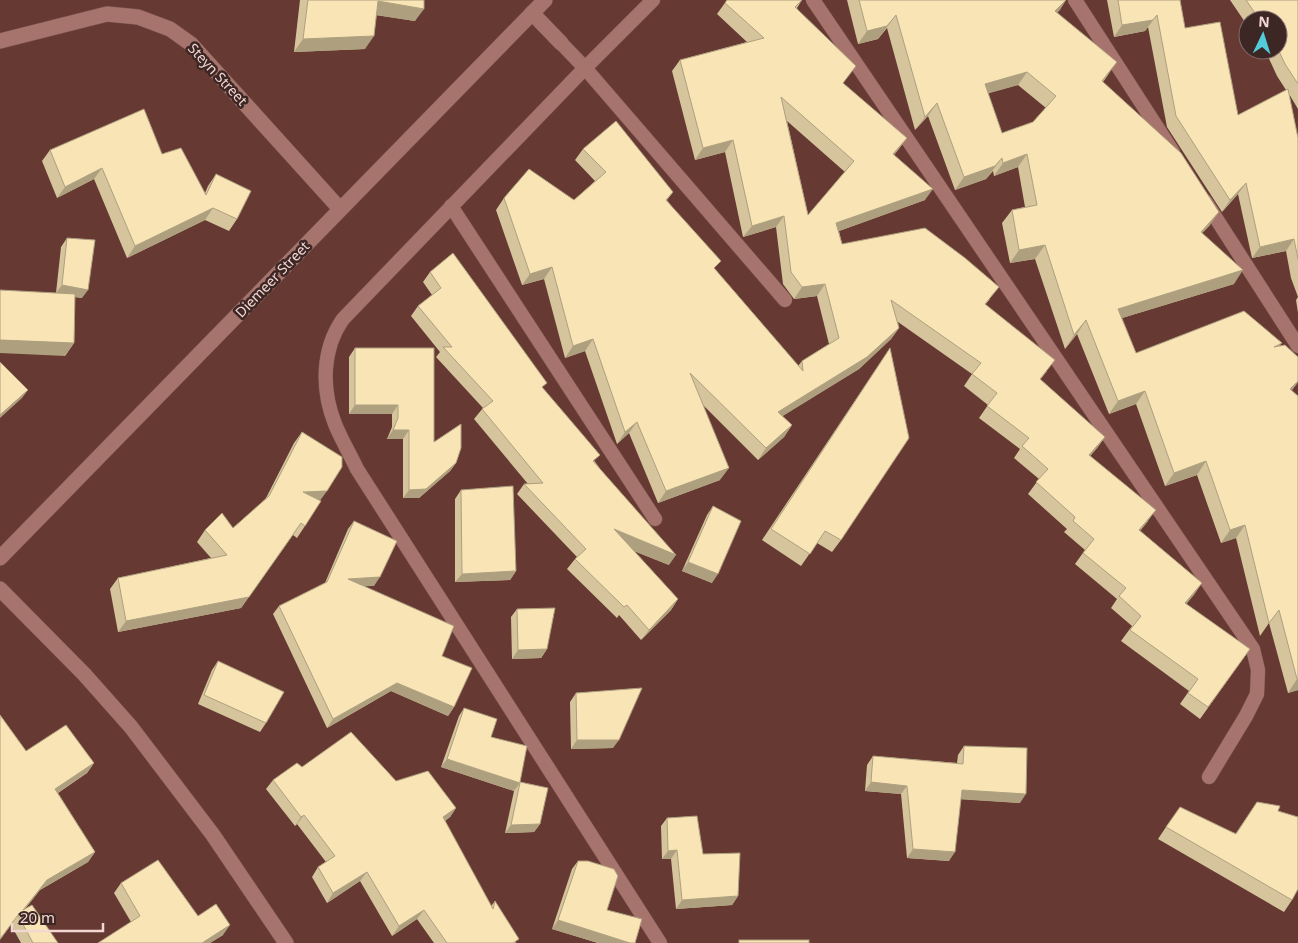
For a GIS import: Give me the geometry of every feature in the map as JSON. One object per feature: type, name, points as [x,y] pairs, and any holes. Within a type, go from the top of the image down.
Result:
[{"type":"street","name":"Diemeer Street","points":[[0,558],[545,0]]},
{"type":"street","points":[[532,13],[560,43]]},
{"type":"street","name":"Steyn Street","points":[[0,41],[107,14],[138,17],[170,29],[191,44],[340,210]]},
{"type":"street","points":[[0,589],[84,674],[131,727],[213,835],[286,943]]},
{"type":"lane","points":[[653,0],[343,319],[334,333],[327,355],[325,375],[334,423],[357,469],[660,943]]},
{"type":"lane","points":[[813,0],[1253,649],[1258,670],[1257,694],[1209,777]]},
{"type":"lane","points":[[1075,0],[1181,165]]},
{"type":"lane","points":[[560,43],[585,68],[784,300]]},
{"type":"lane","points":[[1197,189],[1298,346]]},
{"type":"lane","points":[[451,206],[654,519]]},
{"type":"building","points":[[308,0],[424,0],[424,9],[378,1],[374,36],[303,39]]},
{"type":"building","points":[[727,0],[802,0],[795,7],[856,66],[843,83],[907,138],[893,154],[933,189],[836,223],[842,244],[925,228],[999,287],[985,304],[1055,360],[1040,379],[1105,437],[1089,455],[1156,510],[1139,530],[1202,583],[1185,603],[1250,649],[1208,707],[1188,693],[1198,679],[1130,630],[1141,616],[1119,596],[1126,588],[1083,553],[1094,539],[1073,521],[1075,517],[1036,482],[1048,469],[1022,446],[1029,438],[987,406],[997,393],[972,374],[981,363],[891,300],[899,328],[867,357],[778,412],[792,425],[766,448],[690,373],[729,468],[666,491],[637,422],[625,432],[593,339],[573,346],[552,267],[530,274],[504,198],[529,169],[574,200],[606,172],[583,149],[616,121],[673,192],[666,200],[721,261],[714,268],[803,371],[802,361],[839,338],[825,284],[802,287],[791,272],[784,216],[752,226],[733,140],[703,148],[680,60],[764,38],[725,3]],"holes":[[[781,97],[854,161],[808,215]]]},
{"type":"building","points":[[859,0],[1066,0],[1055,11],[1117,62],[1102,81],[1181,153],[1219,212],[1201,232],[1243,270],[1118,309],[1136,353],[1244,311],[1282,343],[1274,347],[1285,345],[1298,357],[1298,381],[1290,389],[1298,396],[1298,679],[1279,610],[1269,623],[1245,525],[1230,530],[1206,461],[1174,473],[1145,391],[1118,401],[1086,320],[1074,335],[1045,245],[1019,250],[1012,210],[1037,205],[1027,154],[1003,163],[1002,158],[995,166],[964,177],[937,103],[925,117],[896,15],[887,26],[867,31]],"holes":[[[1027,72],[1056,96],[1033,122],[1002,133],[985,84]]]},
{"type":"building","points":[[1118,0],[1180,0],[1185,28],[1220,22],[1238,115],[1288,89],[1298,138],[1298,259],[1294,239],[1260,247],[1246,183],[1230,200],[1176,116],[1157,15],[1153,20],[1122,25]]},
{"type":"building","points":[[1246,0],[1298,0],[1298,84],[1283,60],[1288,60],[1288,10],[1253,10]]},
{"type":"building","points":[[144,109],[162,154],[181,148],[206,195],[216,174],[251,191],[237,219],[213,208],[135,246],[102,168],[65,187],[50,150]]},
{"type":"building","points":[[67,238],[95,240],[88,290],[62,285]]},
{"type":"building","points":[[453,253],[547,383],[542,387],[600,455],[593,461],[676,555],[614,529],[678,599],[649,630],[627,605],[624,607],[575,559],[586,549],[524,484],[543,483],[482,409],[493,401],[443,347],[452,347],[418,306],[441,288],[430,272]]},
{"type":"building","points":[[0,290],[75,294],[74,343],[0,340]]},
{"type":"building","points":[[355,348],[434,348],[434,442],[461,424],[461,448],[456,463],[426,489],[409,490],[409,430],[393,430],[398,418],[398,405],[355,405]]},
{"type":"building","points":[[890,348],[909,438],[841,540],[825,531],[810,554],[771,529]]},
{"type":"building","points":[[0,362],[28,390],[0,415]]},
{"type":"building","points":[[302,432],[342,457],[342,467],[327,491],[303,492],[321,501],[305,526],[301,523],[249,597],[126,621],[118,578],[227,555],[205,530],[222,513],[233,528],[269,496]]},
{"type":"building","points":[[513,486],[516,571],[462,574],[461,490]]},
{"type":"building","points":[[713,506],[741,521],[718,574],[688,562]]},
{"type":"building","points":[[354,521],[397,541],[380,577],[348,579],[454,626],[442,656],[472,668],[454,707],[397,683],[333,719],[279,606],[327,582]]},
{"type":"building","points":[[555,608],[547,649],[518,650],[517,609]]},
{"type":"building","points":[[218,661],[284,692],[266,723],[204,695]]},
{"type":"building","points":[[642,688],[619,740],[577,740],[576,693]]},
{"type":"building","points":[[464,708],[497,719],[491,737],[527,746],[520,782],[548,788],[540,824],[511,825],[520,783],[447,759]]},
{"type":"building","points":[[0,715],[26,751],[66,725],[94,763],[55,789],[95,852],[47,880],[23,910],[32,905],[58,943],[33,943],[18,915],[0,939]]},
{"type":"building","points":[[351,732],[396,781],[428,771],[456,808],[443,817],[493,909],[495,901],[519,939],[513,943],[447,943],[424,910],[399,926],[367,872],[333,893],[318,867],[335,856],[304,815],[301,817],[273,780],[297,763],[302,767]]},
{"type":"building","points":[[964,746],[1027,748],[1026,794],[962,790],[955,852],[913,849],[907,786],[871,782],[873,756],[963,764]]},
{"type":"building","points":[[1257,802],[1280,806],[1278,811],[1298,817],[1298,889],[1292,900],[1166,827],[1180,807],[1236,834]]},
{"type":"building","points":[[697,816],[703,854],[740,853],[738,896],[682,900],[677,850],[668,851],[667,818]]},
{"type":"building","points":[[158,860],[198,916],[216,904],[230,925],[202,943],[98,943],[140,916],[121,883]]},
{"type":"building","points":[[578,861],[588,861],[614,869],[618,876],[607,910],[642,919],[635,943],[558,920]]},
{"type":"building","points":[[739,940],[809,940],[809,943],[739,943]]}]
